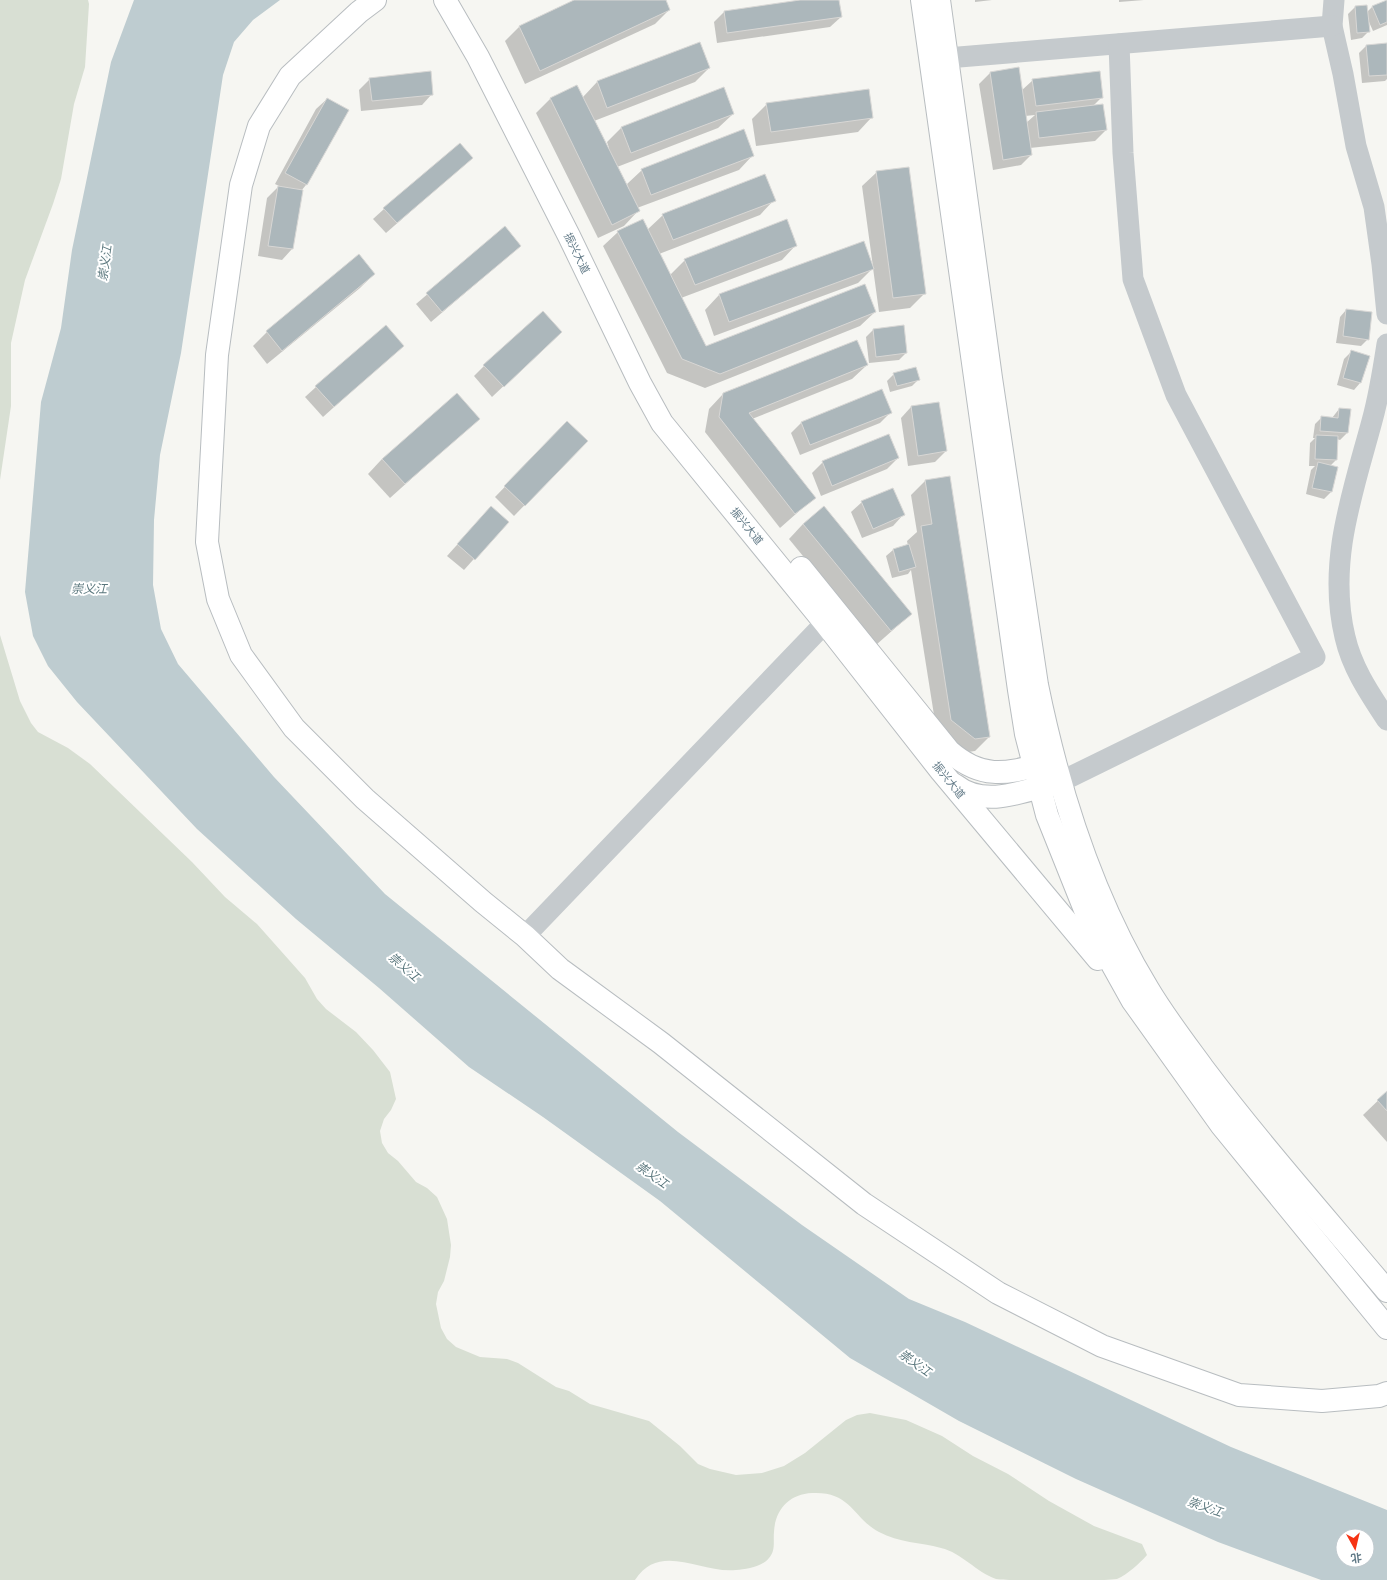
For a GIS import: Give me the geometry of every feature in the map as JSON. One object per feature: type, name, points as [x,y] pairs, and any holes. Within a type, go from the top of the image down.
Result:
[{"type":"main road","points":[[375,0],[359,12],[290,76],[259,126],[241,185],[217,355],[207,542],[218,599],[241,655],[294,728],[365,799],[483,902],[525,936],[560,969],[661,1043],[864,1204],[998,1293],[1102,1346],[1239,1395],[1322,1401],[1387,1394]]},
{"type":"main road","name":"振兴大道","points":[[445,0],[478,57],[569,236],[640,383],[662,423],[831,618]]},
{"type":"main road","name":"振兴大道","points":[[462,0],[491,51],[582,229],[651,374],[674,413],[831,618],[1132,1000]]},
{"type":"main road","points":[[922,0],[1026,734],[1044,764],[1060,782],[1070,814],[1112,920],[1148,989],[1184,1042],[1236,1112],[1387,1291]]},
{"type":"main road","points":[[939,0],[991,378],[1037,685],[1044,764],[1039,787],[1047,815],[1093,930],[1132,1000],[1222,1126],[1387,1328]]},
{"type":"main road","points":[[945,761],[968,765],[991,773],[1003,774],[1044,764]]},
{"type":"main road","points":[[945,761],[958,787],[978,796],[998,797],[1060,782]]},
{"type":"street","points":[[1334,0],[1332,26],[1356,146],[1374,207],[1387,314]]},
{"type":"street","points":[[947,58],[1332,26]]},
{"type":"street","points":[[1060,782],[1315,657],[1176,396],[1133,279],[1123,150],[1120,44]]},
{"type":"street","points":[[1387,344],[1372,420],[1343,526],[1338,561],[1339,605],[1345,638],[1359,676],[1387,720]]},
{"type":"street","points":[[525,936],[831,618]]},
{"type":"shaded area","points":[[0,0],[88,0],[89,4],[85,67],[74,104],[61,179],[25,280],[11,343],[11,406],[0,480]]},
{"type":"shaded area","points":[[0,635],[20,701],[31,723],[38,732],[68,748],[90,764],[192,862],[225,897],[257,924],[305,978],[317,999],[326,1009],[356,1032],[373,1050],[390,1072],[396,1099],[391,1110],[384,1119],[380,1131],[382,1143],[388,1153],[398,1161],[416,1182],[427,1188],[437,1197],[447,1219],[451,1245],[450,1257],[444,1281],[438,1292],[436,1304],[441,1328],[447,1339],[456,1347],[480,1357],[507,1359],[518,1363],[556,1387],[569,1391],[590,1404],[649,1421],[680,1446],[698,1464],[710,1469],[736,1475],[762,1473],[784,1466],[805,1453],[846,1420],[857,1415],[870,1413],[906,1420],[942,1436],[973,1456],[1008,1474],[1049,1501],[1094,1526],[1142,1544],[1147,1555],[1133,1568],[1117,1579],[996,1579],[982,1572],[949,1550],[887,1536],[870,1526],[850,1506],[835,1496],[812,1493],[796,1496],[780,1510],[775,1524],[773,1552],[769,1558],[762,1564],[754,1567],[736,1570],[723,1570],[669,1561],[656,1563],[645,1569],[635,1580],[0,1580]]},
{"type":"water","name":"崇义江","points":[[134,0],[280,0],[253,20],[234,42],[223,75],[181,353],[160,455],[154,520],[153,585],[161,629],[178,664],[274,777],[385,894],[678,1132],[802,1225],[909,1299],[965,1322],[1231,1447],[1387,1510],[1387,1580],[1321,1580],[1218,1542],[1076,1479],[959,1421],[850,1358],[660,1201],[543,1117],[469,1067],[379,988],[296,919],[197,829],[77,702],[48,666],[33,636],[25,592],[41,402],[61,328],[72,250],[111,62]]},
{"type":"building","points":[[574,0],[666,0],[670,10],[540,71],[519,26]]},
{"type":"building","points":[[800,0],[839,0],[842,17],[727,33],[724,11]]},
{"type":"building","points":[[1387,0],[1387,22],[1380,25],[1372,6]]},
{"type":"building","points":[[1367,5],[1370,32],[1357,33],[1355,6]]},
{"type":"building","points":[[700,42],[710,68],[607,108],[597,81]]},
{"type":"building","points":[[1387,43],[1387,75],[1369,76],[1366,45]]},
{"type":"building","points":[[1019,67],[1032,155],[1003,160],[990,72]]},
{"type":"building","points":[[431,71],[433,95],[372,101],[369,78]]},
{"type":"building","points":[[1100,71],[1103,98],[1036,106],[1032,79]]},
{"type":"building","points":[[577,85],[640,211],[612,225],[550,98]]},
{"type":"building","points":[[724,87],[734,114],[631,153],[621,127]]},
{"type":"building","points":[[869,89],[873,118],[771,132],[766,103]]},
{"type":"building","points":[[327,98],[349,110],[307,185],[285,173]]},
{"type":"building","points":[[1103,104],[1107,130],[1039,138],[1036,112]]},
{"type":"building","points":[[744,129],[754,156],[651,195],[641,169]]},
{"type":"building","points":[[460,143],[473,158],[397,223],[383,208]]},
{"type":"building","points":[[909,167],[926,294],[893,298],[876,171]]},
{"type":"building","points":[[765,174],[776,201],[673,240],[662,214]]},
{"type":"building","points":[[278,186],[303,190],[293,249],[268,246]]},
{"type":"building","points":[[643,219],[706,346],[865,284],[876,312],[720,374],[682,359],[617,231]]},
{"type":"building","points":[[787,219],[797,246],[695,285],[684,259]]},
{"type":"building","points":[[505,226],[521,246],[442,312],[426,293]]},
{"type":"building","points":[[864,241],[874,269],[729,322],[719,294]]},
{"type":"building","points":[[359,254],[375,274],[282,351],[266,331]]},
{"type":"building","points":[[1346,309],[1372,312],[1369,340],[1343,336]]},
{"type":"building","points":[[543,311],[562,332],[504,387],[483,365]]},
{"type":"building","points":[[386,325],[404,346],[334,407],[315,386]]},
{"type":"building","points":[[904,325],[907,353],[876,357],[873,329]]},
{"type":"building","points":[[857,340],[868,365],[749,413],[816,498],[795,514],[719,417],[723,393]]},
{"type":"building","points":[[1351,350],[1370,356],[1361,383],[1343,378]]},
{"type":"building","points":[[916,367],[920,380],[897,386],[893,373]]},
{"type":"building","points":[[882,389],[892,413],[810,445],[801,422]]},
{"type":"building","points":[[457,393],[480,419],[405,484],[382,459]]},
{"type":"building","points":[[939,402],[947,451],[918,456],[911,406]]},
{"type":"building","points":[[1339,408],[1351,409],[1348,433],[1320,431],[1321,416],[1338,418]]},
{"type":"building","points":[[567,421],[588,441],[525,506],[504,486]]},
{"type":"building","points":[[889,434],[899,458],[832,486],[822,461]]},
{"type":"building","points":[[1316,435],[1338,436],[1337,460],[1315,459]]},
{"type":"building","points":[[1318,462],[1338,467],[1332,492],[1312,488]]},
{"type":"building","points":[[950,476],[990,737],[975,739],[951,720],[921,526],[932,524],[925,480]]},
{"type":"building","points":[[893,488],[905,515],[873,529],[861,501]]},
{"type":"building","points":[[491,506],[509,522],[475,560],[457,544]]},
{"type":"building","points":[[824,506],[912,614],[891,631],[803,524]]},
{"type":"building","points":[[909,544],[916,567],[899,572],[893,549]]},
{"type":"building","points":[[1387,1091],[1387,1111],[1377,1100]]}]
